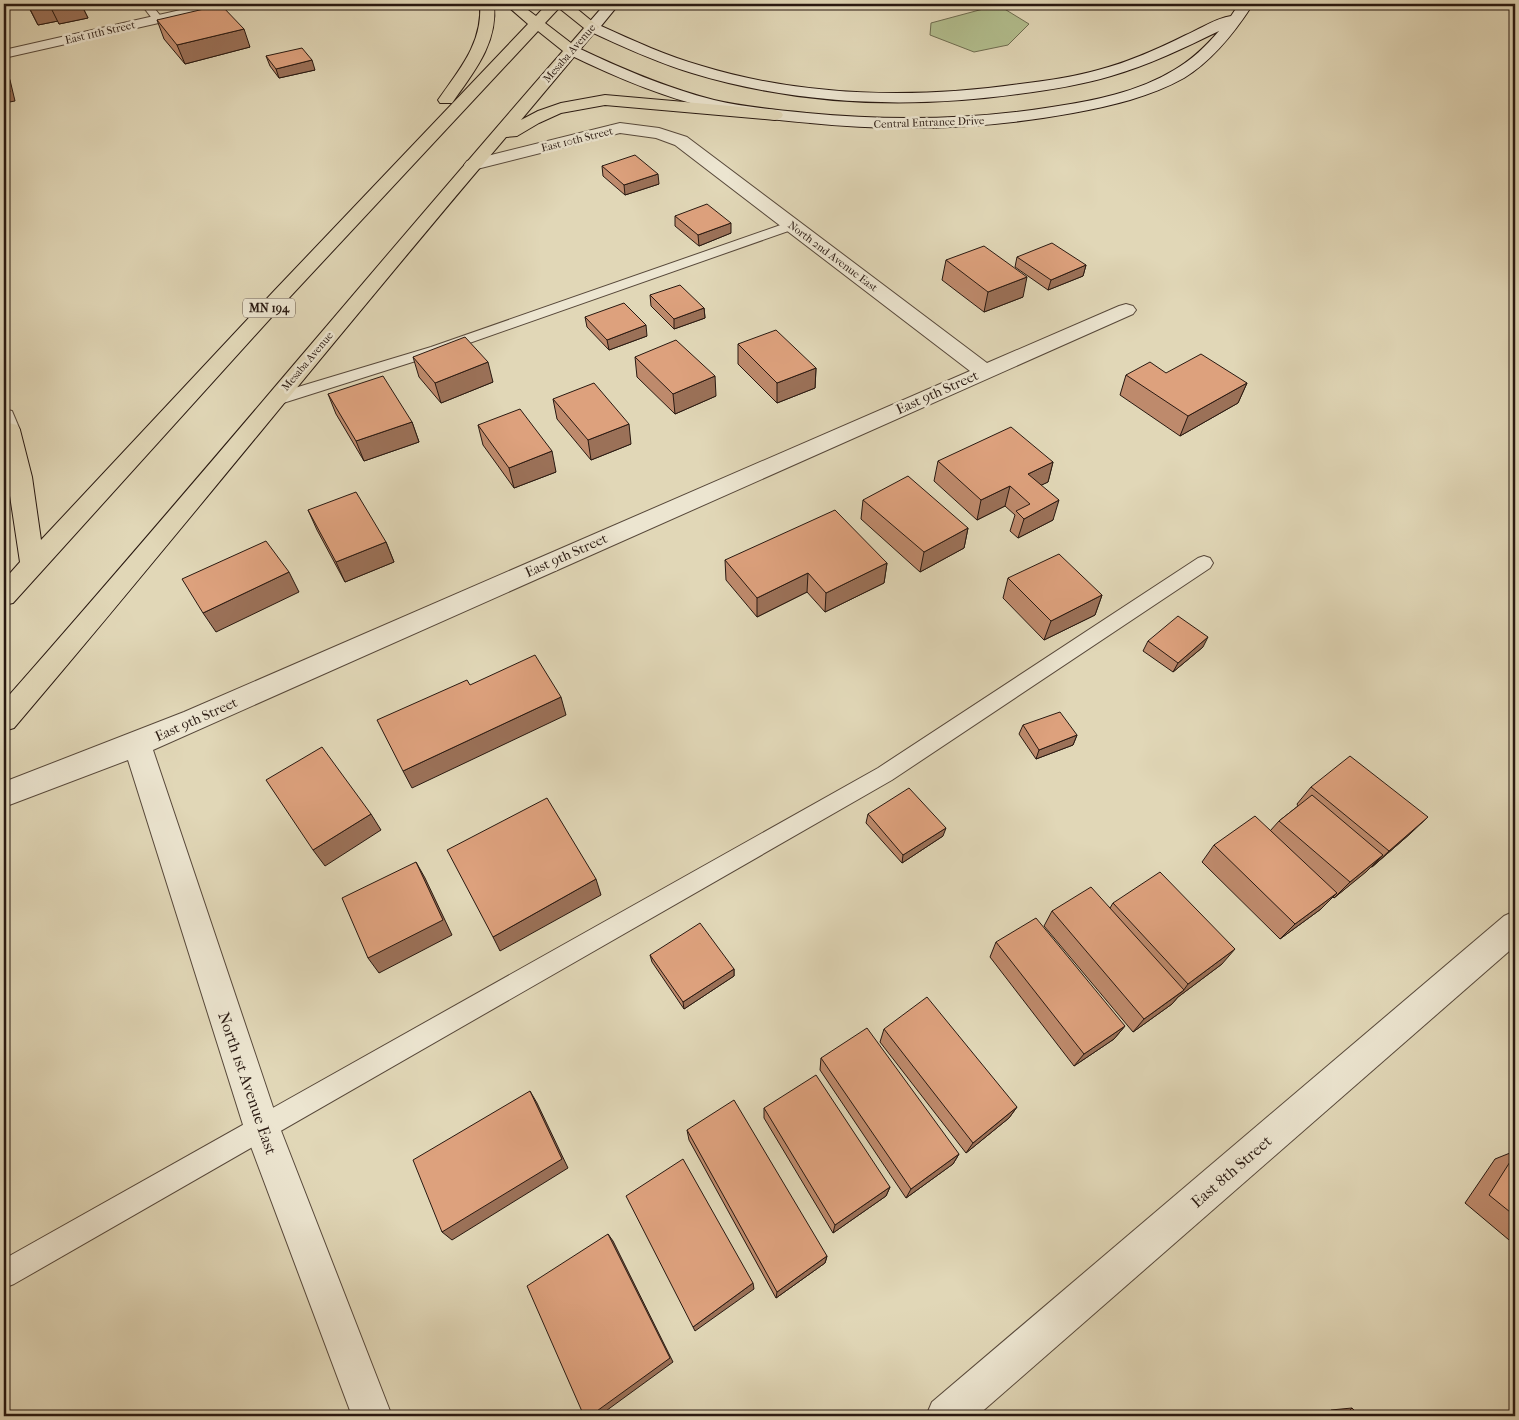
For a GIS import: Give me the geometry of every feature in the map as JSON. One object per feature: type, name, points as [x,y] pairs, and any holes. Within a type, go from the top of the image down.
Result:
[{"type":"highway","name":"MN 194","points":[[404,164],[475,57],[488,32],[487,4]]},
{"type":"highway","points":[[512,4],[572,50]]},
{"type":"highway","points":[[537,24],[555,4]]},
{"type":"highway","points":[[563,4],[592,27]]},
{"type":"highway","name":"MN 194","points":[[4,596],[404,164],[537,24]]},
{"type":"highway","name":"Mesaba Avenue","points":[[4,720],[478,159],[592,27]]},
{"type":"highway","points":[[478,159],[536,117],[567,105],[586,102],[630,101],[775,115]]},
{"type":"highway","points":[[6,423],[20,476],[32,565]]},
{"type":"street","name":"East 11th Street","points":[[4,54],[225,4]]},
{"type":"street","name":"Mesaba Avenue","points":[[592,27],[612,4]]},
{"type":"street","name":"Central Entrance Drive","points":[[592,27],[623,43],[657,56],[703,71],[757,83],[831,93],[930,97],[983,95],[1075,80],[1115,70],[1167,50],[1242,10]]},
{"type":"street","name":"Central Entrance Drive","points":[[572,50],[608,68],[655,87],[706,103],[775,115],[841,122],[899,125],[976,121],[1038,114],[1096,104],[1141,91],[1178,74],[1204,55],[1242,10]]},
{"type":"street","name":"East 10th Street","points":[[478,159],[620,128],[659,132],[681,141]]},
{"type":"street","name":"North 2nd Avenue East","points":[[681,141],[984,371]]},
{"type":"street","name":"East 9th Street","points":[[4,796],[137,744],[1126,310]]},
{"type":"street","name":"North 1st Avenue East","points":[[137,744],[262,1128],[372,1416]]},
{"type":"street","name":"East 8th Street","points":[[946,1416],[1515,926]]},
{"type":"lane","points":[[146,4],[158,19]]},
{"type":"lane","points":[[274,400],[436,350],[792,225]]},
{"type":"lane","points":[[4,1274],[885,774],[1204,563]]},
{"type":"green space","points":[[998,5],[1029,24],[1008,45],[974,52],[930,35],[931,23]]},
{"type":"building","points":[[28,4],[45,4],[29,7]]},
{"type":"building","points":[[221,5],[244,29],[177,45],[157,20]]},
{"type":"building","points":[[302,48],[312,60],[276,69],[266,56]]},
{"type":"building","points":[[4,71],[10,92],[4,93]]},
{"type":"building","points":[[635,155],[658,174],[624,185],[602,166]]},
{"type":"building","points":[[707,204],[731,223],[698,235],[675,216]]},
{"type":"building","points":[[1052,243],[1086,265],[1051,280],[1017,257]]},
{"type":"building","points":[[984,246],[1027,277],[988,292],[946,260]]},
{"type":"building","points":[[680,285],[704,308],[674,319],[650,295]]},
{"type":"building","points":[[624,303],[646,325],[607,340],[585,317]]},
{"type":"building","points":[[776,330],[816,368],[777,383],[738,344]]},
{"type":"building","points":[[465,337],[488,362],[435,383],[413,357]]},
{"type":"building","points":[[676,340],[715,376],[673,394],[635,357]]},
{"type":"building","points":[[1201,354],[1247,383],[1188,416],[1126,375],[1150,362],[1166,373]]},
{"type":"building","points":[[383,376],[412,422],[356,441],[328,394]]},
{"type":"building","points":[[594,383],[629,424],[588,440],[553,399]]},
{"type":"building","points":[[520,409],[552,451],[509,468],[478,425]]},
{"type":"building","points":[[1011,427],[1053,462],[1028,474],[1059,500],[1024,519],[1016,511],[1030,504],[1010,486],[981,500],[938,461]]},
{"type":"building","points":[[908,476],[968,528],[924,552],[863,500]]},
{"type":"building","points":[[356,492],[386,542],[336,562],[308,510]]},
{"type":"building","points":[[835,510],[887,563],[826,593],[808,573],[757,598],[725,560]]},
{"type":"building","points":[[266,541],[289,572],[203,613],[182,579]]},
{"type":"building","points":[[1059,554],[1102,595],[1051,621],[1008,578]]},
{"type":"building","points":[[1178,616],[1208,637],[1178,663],[1148,641]]},
{"type":"building","points":[[535,655],[561,697],[403,771],[377,720],[467,680],[470,685]]},
{"type":"building","points":[[1060,712],[1077,735],[1039,750],[1023,725]]},
{"type":"building","points":[[322,747],[371,814],[313,850],[266,780]]},
{"type":"building","points":[[1350,756],[1428,817],[1389,851],[1311,787]]},
{"type":"building","points":[[909,788],[946,828],[903,855],[868,814]]},
{"type":"building","points":[[1312,795],[1383,855],[1350,882],[1279,821]]},
{"type":"building","points":[[547,798],[596,879],[493,937],[447,850]]},
{"type":"building","points":[[1255,816],[1337,893],[1295,924],[1214,845]]},
{"type":"building","points":[[416,862],[443,920],[368,958],[342,898]]},
{"type":"building","points":[[1160,872],[1235,949],[1188,984],[1113,903]]},
{"type":"building","points":[[1091,887],[1184,990],[1144,1019],[1052,911]]},
{"type":"building","points":[[1036,918],[1125,1026],[1084,1054],[996,942]]},
{"type":"building","points":[[700,923],[734,969],[683,1002],[650,955]]},
{"type":"building","points":[[927,997],[1017,1107],[973,1143],[884,1029]]},
{"type":"building","points":[[867,1028],[959,1154],[911,1189],[821,1058]]},
{"type":"building","points":[[816,1075],[890,1187],[835,1225],[764,1108]]},
{"type":"building","points":[[530,1091],[562,1159],[442,1232],[413,1160]]},
{"type":"building","points":[[734,1100],[827,1256],[777,1292],[687,1130]]},
{"type":"building","points":[[1515,1154],[1515,1216],[1489,1195]]},
{"type":"building","points":[[683,1159],[753,1283],[693,1327],[626,1196]]},
{"type":"building","points":[[608,1234],[670,1358],[590,1416],[584,1416],[527,1286]]},
{"type":"building","points":[[1352,1408],[1359,1416],[1344,1416]]}]
